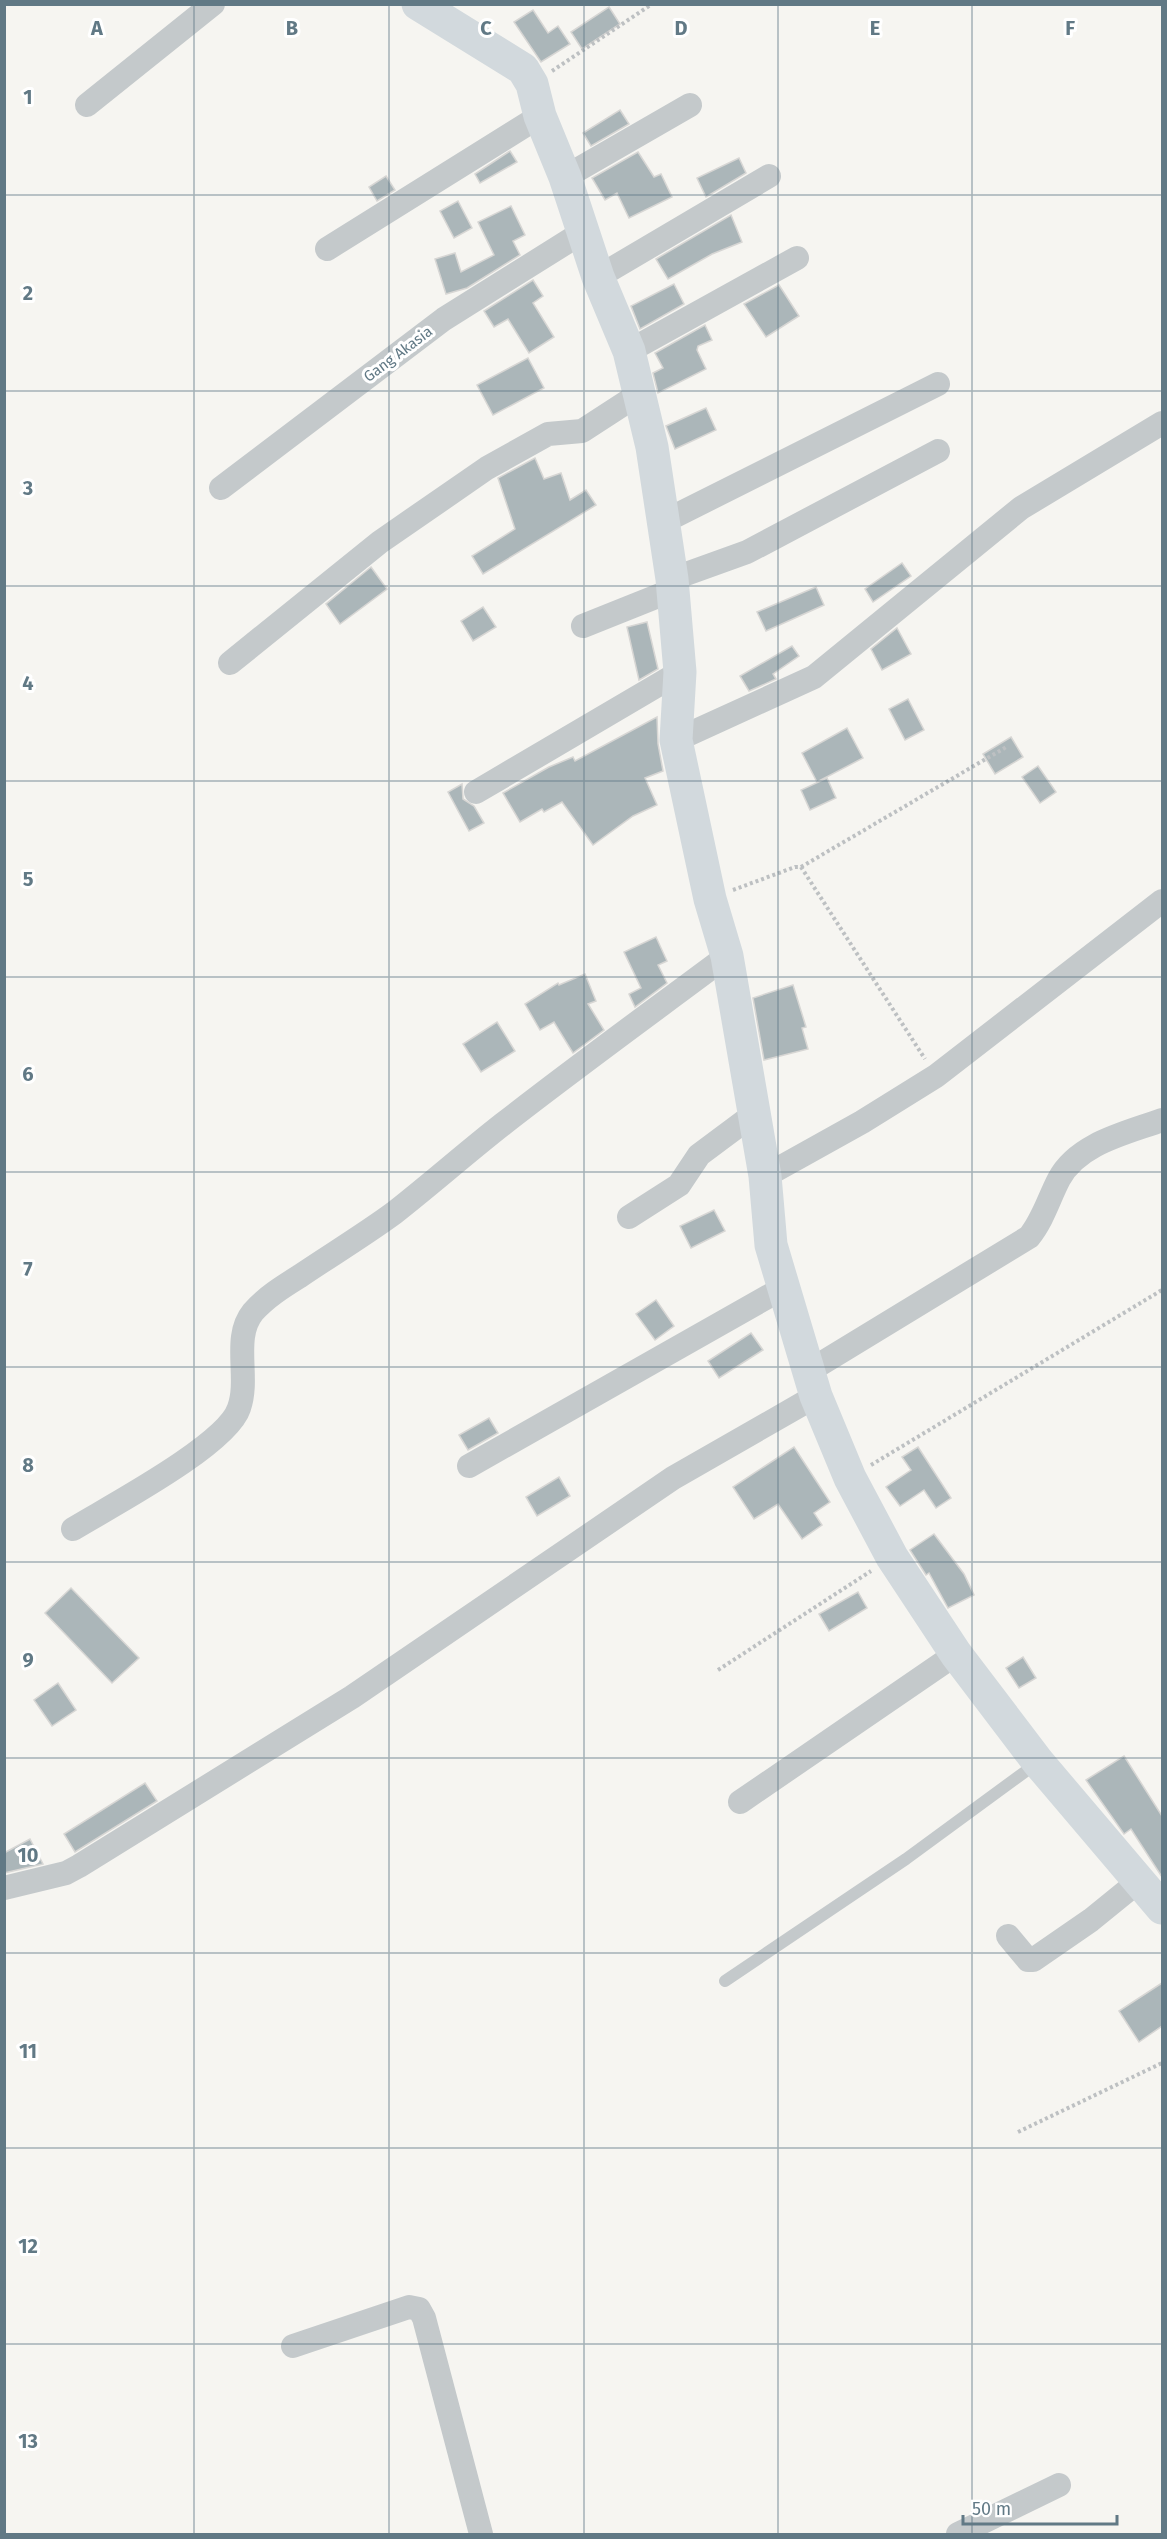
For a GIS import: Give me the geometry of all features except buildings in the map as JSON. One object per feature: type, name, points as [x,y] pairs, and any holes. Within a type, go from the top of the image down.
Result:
[{"type":"main road","points":[[418,4],[523,69],[531,84],[540,117],[565,177],[598,277],[629,351],[652,447],[672,585],[680,672],[676,740],[710,899],[727,956],[765,1176],[771,1245],[813,1383],[850,1478],[892,1557],[956,1654],[1038,1762],[1162,1908]]},
{"type":"street","points":[[87,105],[213,4]]},
{"type":"street","points":[[565,177],[690,105]]},
{"type":"street","points":[[327,249],[540,117]]},
{"type":"street","points":[[598,277],[769,176]]},
{"type":"street","name":"Gang Akasia","points":[[221,488],[444,319],[583,232]]},
{"type":"street","points":[[629,351],[797,258]]},
{"type":"street","points":[[663,522],[938,384]]},
{"type":"street","points":[[230,663],[380,542],[488,468],[548,434],[582,431],[639,394]]},
{"type":"street","points":[[676,740],[814,677],[1021,508],[1162,423]]},
{"type":"street","points":[[583,626],[747,552],[938,451]]},
{"type":"street","points":[[476,792],[680,672]]},
{"type":"street","points":[[765,1176],[862,1122],[936,1076],[1162,901]]},
{"type":"street","points":[[73,1529],[177,1466],[216,1437],[234,1419],[244,1385],[242,1343],[245,1326],[253,1312],[275,1292],[394,1212],[521,1110],[727,956]]},
{"type":"street","points":[[629,1216],[679,1185],[699,1155],[754,1114]]},
{"type":"street","points":[[4,1888],[66,1874],[352,1697],[1029,1237],[1037,1228],[1060,1177],[1096,1144],[1162,1120]]},
{"type":"street","points":[[469,1466],[785,1287]]},
{"type":"street","points":[[740,1802],[956,1654]]},
{"type":"street","points":[[1008,1936],[1028,1960],[1033,1960],[1091,1920],[1138,1881]]},
{"type":"street","points":[[293,2346],[409,2307],[419,2309],[424,2318],[481,2535]]},
{"type":"street","points":[[958,2535],[1059,2485]]},
{"type":"lane","points":[[725,1981],[906,1859],[1038,1762]]},
{"type":"path","points":[[531,84],[652,4]]},
{"type":"path","points":[[710,899],[795,867],[801,867],[1008,746]]},
{"type":"path","points":[[801,867],[936,1076]]},
{"type":"path","points":[[850,1478],[1162,1290]]},
{"type":"path","points":[[718,1670],[892,1557]]},
{"type":"path","points":[[1018,2132],[1162,2063]]}]
